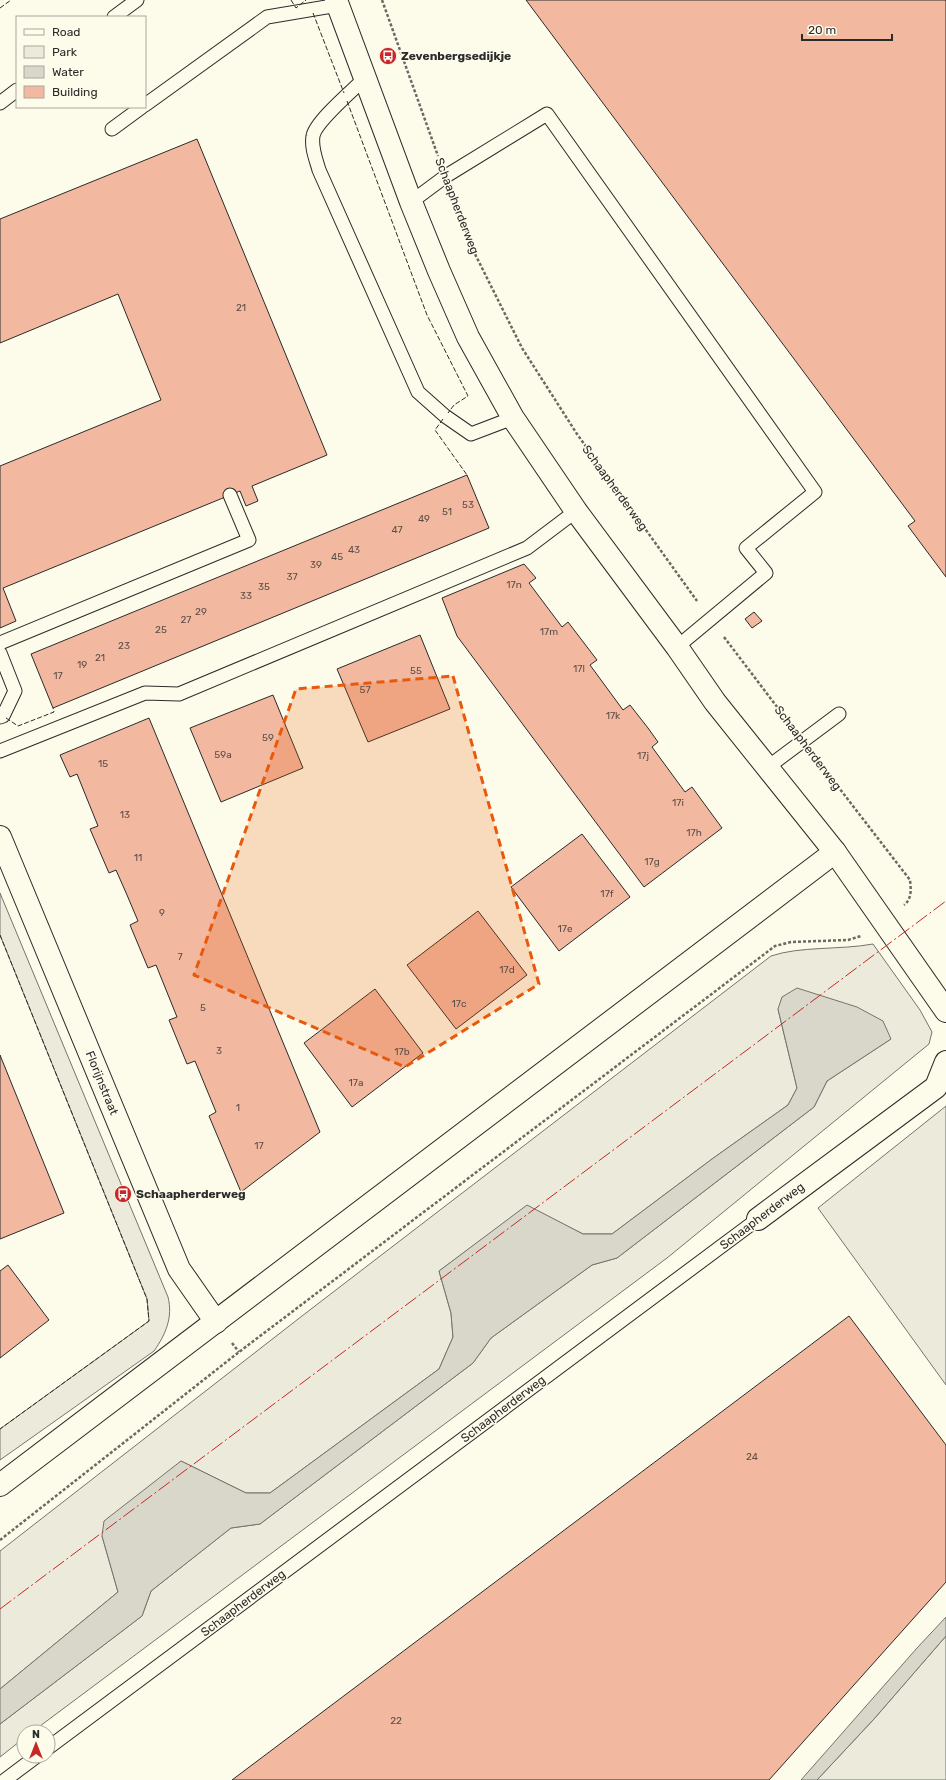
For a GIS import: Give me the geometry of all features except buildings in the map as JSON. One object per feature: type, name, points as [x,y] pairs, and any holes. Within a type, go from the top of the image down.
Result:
[{"type":"street","points":[[337,2],[411,202],[468,337],[513,418],[576,511],[678,647],[715,702],[836,852],[946,1011]]},
{"type":"street","name":"Florijnstraat","points":[[0,837],[178,1269],[216,1322]]},
{"type":"street","points":[[0,1485],[836,852]]},
{"type":"street","name":"Schaapherderweg","points":[[758,1219],[936,1087],[946,1062]]},
{"type":"lane","points":[[115,16],[137,0]]},
{"type":"lane","points":[[146,104],[267,17],[337,2]]},
{"type":"lane","points":[[365,78],[322,120],[313,135],[313,149],[319,170],[418,392],[445,416],[471,434],[513,418]]},
{"type":"lane","points":[[0,103],[16,91]]},
{"type":"lane","points":[[112,129],[141,108]]},
{"type":"lane","points":[[411,202],[446,176],[547,114],[815,492],[746,548],[766,573],[678,647]]},
{"type":"lane","points":[[0,643],[249,540],[230,495]]},
{"type":"lane","points":[[0,751],[144,693],[179,694],[527,548],[576,511]]},
{"type":"lane","points":[[0,653],[15,690],[3,716],[0,717]]},
{"type":"lane","points":[[768,767],[802,740],[839,714]]},
{"type":"lane","name":"Schaapherderweg","points":[[56,1742],[758,1219]]},
{"type":"lane","points":[[5,1780],[26,1764]]},
{"type":"path","name":"Schaapherderweg","points":[[0,1540],[239,1352],[775,946],[791,942],[848,940],[860,936],[907,903],[911,891],[910,880],[710,620],[577,434],[522,348],[472,250],[382,0]]},
{"type":"highlighted area","points":[[453,676],[539,984],[405,1067],[194,975],[296,689]]},
{"type":"green space","points":[[0,893],[168,1297],[170,1311],[165,1332],[154,1351],[0,1460],[0,1429],[149,1321],[147,1299],[0,935]]},
{"type":"green space","points":[[873,944],[920,1010],[932,1032],[929,1044],[667,1258],[43,1724],[16,1724],[16,1744],[0,1757],[0,1724],[142,1616],[151,1591],[231,1528],[260,1524],[473,1363],[491,1338],[592,1265],[617,1258],[814,1107],[827,1081],[891,1039],[778,1009],[797,1088],[788,1105],[712,1159],[612,1234],[583,1234],[527,1206],[439,1271],[451,1313],[453,1337],[439,1369],[270,1493],[246,1493],[181,1461],[102,1536],[118,1592],[0,1689],[0,1551],[302,1316],[771,956],[808,949]]},
{"type":"green space","points":[[946,1636],[946,1780],[817,1780],[874,1719]]},
{"type":"shaded area","points":[[946,1106],[946,1385],[818,1208]]},
{"type":"water","points":[[797,988],[857,1007],[883,1021],[891,1039],[827,1081],[814,1107],[617,1258],[592,1265],[491,1338],[473,1363],[260,1524],[231,1528],[151,1591],[142,1616],[0,1724],[0,1689],[118,1592],[102,1536],[104,1521],[181,1461],[246,1493],[270,1493],[439,1369],[453,1337],[451,1313],[439,1271],[527,1205],[583,1234],[612,1234],[712,1159],[788,1105],[797,1088],[778,1009],[782,997]]},
{"type":"water","points":[[946,1617],[946,1636],[874,1719],[817,1780],[801,1780],[917,1648]]},
{"type":"fence","points":[[0,8],[11,0]]},
{"type":"fence","points":[[291,0],[296,8],[306,0]]},
{"type":"fence","points":[[313,13],[344,93]]},
{"type":"fence","points":[[347,101],[427,315],[468,396],[454,405],[448,413]]},
{"type":"fence","points":[[443,419],[435,430],[467,475]]},
{"type":"fence","points":[[6,718],[18,726],[54,712],[53,708]]},
{"type":"fence","points":[[0,935],[147,1299],[149,1321],[0,1429]]},
{"type":"power","points":[[0,1609],[946,901]]},
{"type":"place","name":"Zevenbergsedijkje","points":[[388,56]]},
{"type":"place","name":"Schaapherderweg","points":[[123,1194]]}]
